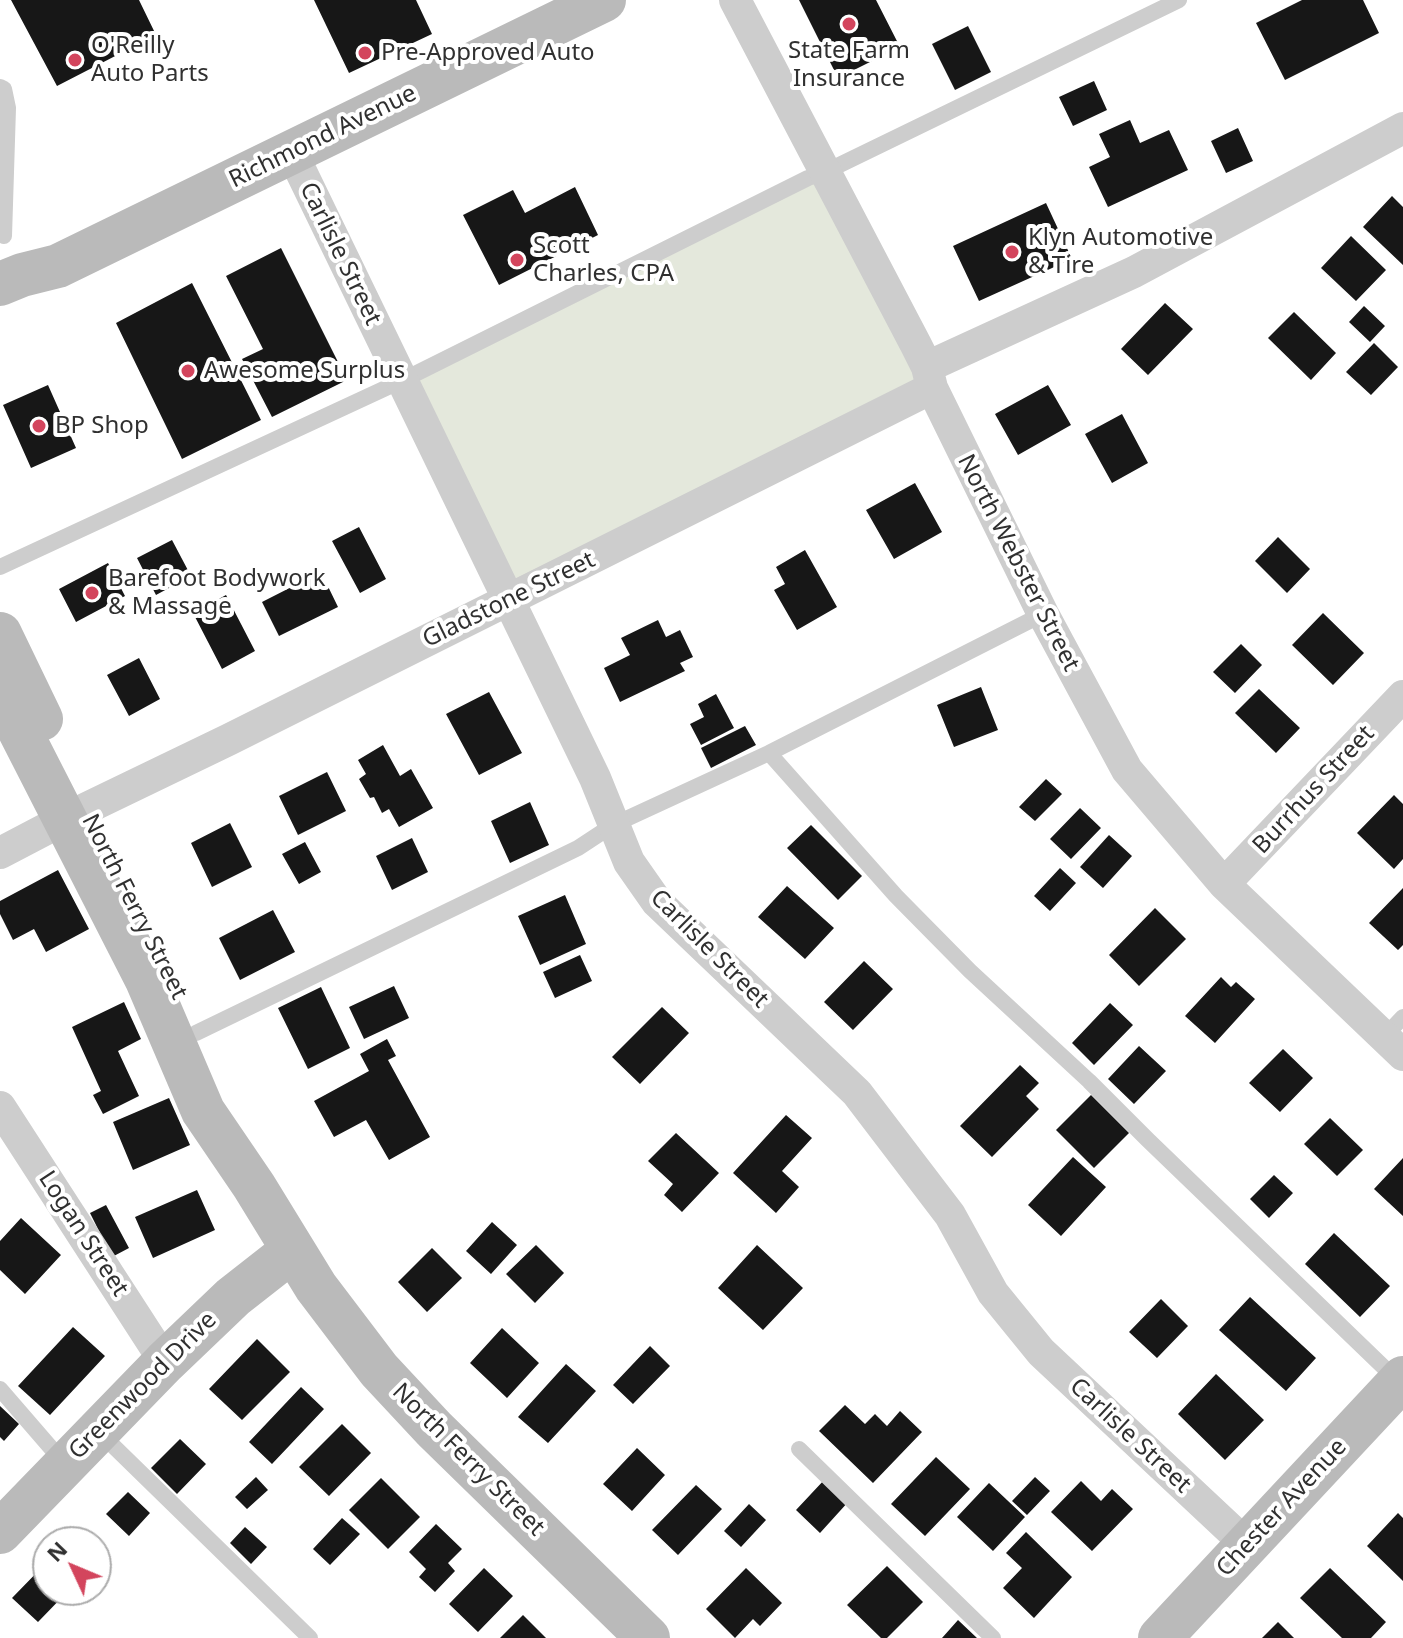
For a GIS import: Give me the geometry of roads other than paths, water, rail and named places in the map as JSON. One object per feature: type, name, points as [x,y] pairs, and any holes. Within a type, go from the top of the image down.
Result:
[{"type":"street","name":"Richmond Avenue","points":[[0,284],[58,266],[604,0]]},
{"type":"street","name":"North Webster Street","points":[[735,0],[929,378],[1043,614],[1127,770],[1224,884],[1397,1036]]},
{"type":"street","name":"Gladstone Street","points":[[0,853],[509,600],[1403,128]]},
{"type":"street","name":"Carlisle Street","points":[[292,153],[595,778],[629,862],[657,902],[857,1093],[950,1215],[993,1293],[1041,1352],[1247,1545]]},
{"type":"street","name":"Richmond Avenue","points":[[0,306],[41,271]]},
{"type":"street","name":"North Ferry Street","points":[[0,634],[132,954],[147,980],[203,1111],[316,1287],[379,1370],[434,1429],[648,1638]]},
{"type":"street","name":"North Ferry Street","points":[[0,692],[75,814],[196,1033],[238,1126],[254,1186]]},
{"type":"street","name":"Burrhus Street","points":[[1224,884],[1403,696]]},
{"type":"street","name":"Logan Street","points":[[0,1107],[165,1362]]},
{"type":"street","name":"Greenwood Drive","points":[[0,1532],[165,1362],[233,1297],[293,1250]]},
{"type":"street","name":"Chester Avenue","points":[[1160,1638],[1401,1380]]},
{"type":"lane","points":[[0,567],[401,381],[794,185],[1179,0]]},
{"type":"lane","points":[[0,87],[4,89],[8,108],[4,236]]},
{"type":"lane","points":[[196,1033],[578,848],[613,825],[769,753],[1043,614]]},
{"type":"lane","points":[[769,753],[896,896],[970,971],[1401,1380]]},
{"type":"lane","points":[[0,1389],[65,1464]]},
{"type":"lane","points":[[97,1430],[310,1638]]},
{"type":"lane","points":[[799,1449],[993,1638]]},
{"type":"place","name":"State Farm Insurance","points":[[849,24]]},
{"type":"place","name":"Pre-Approved Auto","points":[[365,53]]},
{"type":"place","name":"O'Reilly Auto Parts","points":[[75,60]]},
{"type":"place","name":"Klyn Automotive & Tire","points":[[1012,252]]},
{"type":"place","name":"Scott Charles, CPA","points":[[517,260]]},
{"type":"place","name":"Awesome Surplus","points":[[188,371]]},
{"type":"place","name":"BP Shop","points":[[39,426]]},
{"type":"place","name":"Barefoot Bodywork & Massage","points":[[92,593]]}]
